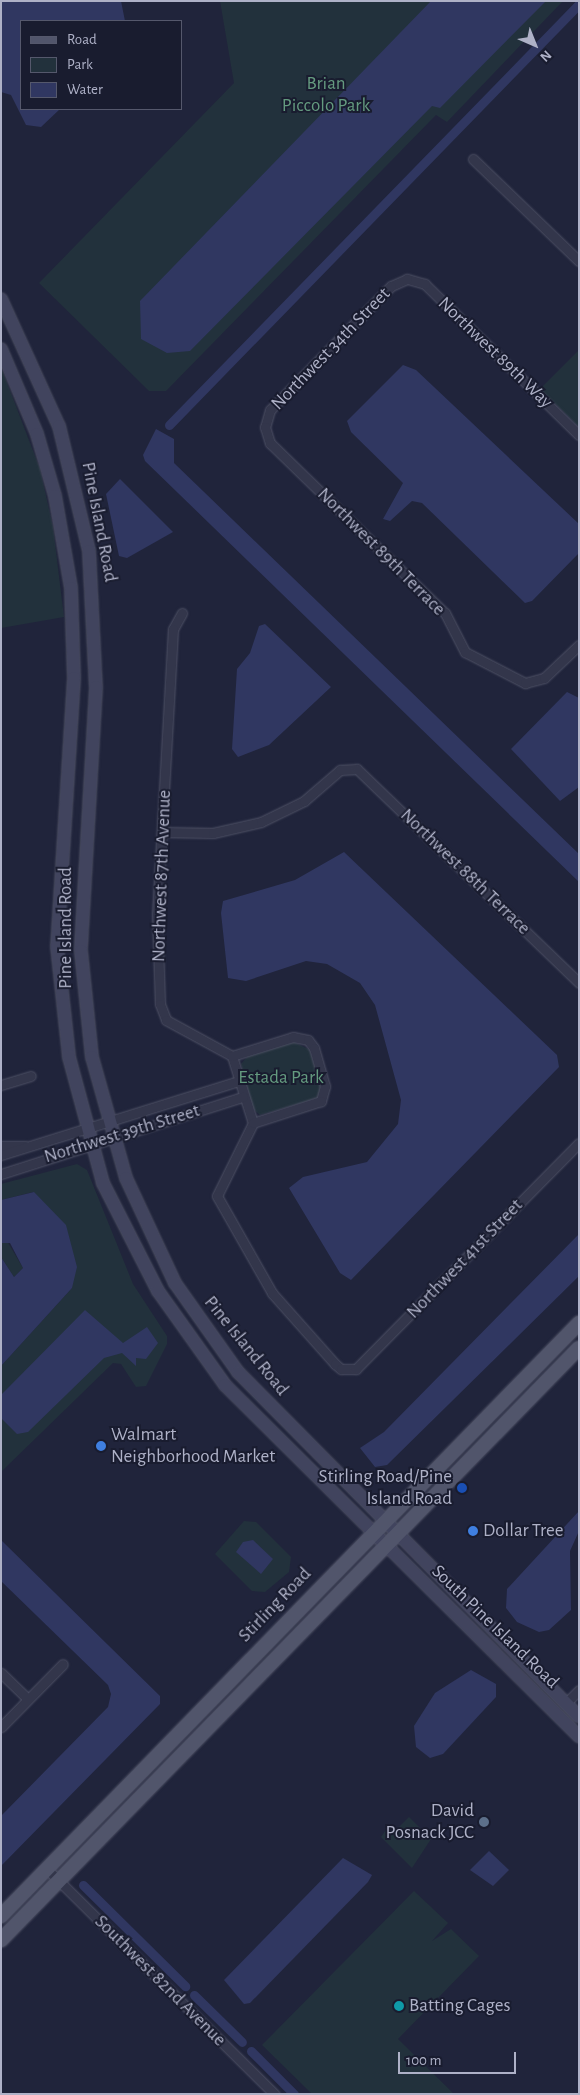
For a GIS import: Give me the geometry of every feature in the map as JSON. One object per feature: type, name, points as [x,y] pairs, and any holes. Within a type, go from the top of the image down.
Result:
[{"type":"main road","name":"Pine Island Road","points":[[1,299],[59,426],[89,551],[96,688],[81,951],[84,1006],[106,1120],[155,1248],[208,1335],[265,1402],[397,1534]]},
{"type":"main road","name":"Pine Island Road","points":[[1,349],[30,416],[55,496],[71,588],[74,678],[57,946],[62,1013],[90,1144],[126,1236],[194,1347],[239,1401],[384,1546]]},
{"type":"main road","name":"Stirling Road","points":[[1,1916],[383,1520],[579,1323]]},
{"type":"main road","name":"Stirling Road","points":[[1,1940],[579,1348]]},
{"type":"main road","name":"South Pine Island Road","points":[[397,1534],[579,1716]]},
{"type":"main road","name":"South Pine Island Road","points":[[384,1546],[579,1736]]},
{"type":"main road","points":[[203,1708],[215,1719]]},
{"type":"street","points":[[473,159],[579,261]]},
{"type":"street","name":"Northwest 34th Street","points":[[264,427],[270,410],[391,286],[408,279]]},
{"type":"street","name":"Northwest 89th Way","points":[[408,279],[425,284],[579,434]]},
{"type":"street","name":"Northwest 89th Terrace","points":[[264,427],[270,443],[445,613],[461,649],[526,684],[544,678],[579,645]]},
{"type":"street","name":"Northwest 87th Avenue","points":[[182,613],[173,629],[156,953],[165,1020],[232,1056]]},
{"type":"street","name":"Northwest 88th Terrace","points":[[162,832],[213,833],[262,822],[304,801],[349,764],[361,771],[579,983]]},
{"type":"street","points":[[307,1036],[314,1048],[325,1086],[326,1099],[311,1106],[253,1123],[243,1097],[232,1056],[293,1037],[307,1036]]},
{"type":"street","points":[[1,1085],[31,1076]]},
{"type":"street","name":"Northwest 39th Street","points":[[1,1155],[106,1120],[238,1081]]},
{"type":"street","name":"Northwest 39th Street","points":[[1,1174],[90,1144],[243,1097]]},
{"type":"street","name":"Northwest 41st Street","points":[[253,1123],[219,1186],[218,1201],[272,1293],[335,1364],[349,1375],[362,1365],[579,1143]]},
{"type":"street","name":"Northwest 39th Street","points":[[1,1146],[30,1146]]},
{"type":"street","points":[[1,1727],[63,1664]]},
{"type":"street","points":[[1,1673],[28,1699]]},
{"type":"street","points":[[566,1703],[579,1690]]},
{"type":"street","name":"Southwest 82nd Avenue","points":[[47,1869],[274,2094]]},
{"type":"green space","name":"Brian Piccolo Park","points":[[220,1],[563,1],[447,122],[436,115],[166,391],[149,391],[39,283],[234,83]]},
{"type":"green space","points":[[579,350],[579,427],[540,389]]},
{"type":"green space","points":[[1,367],[40,469],[53,527],[64,617],[1,628]]},
{"type":"green space","name":"Estada Park","points":[[294,1042],[310,1050],[321,1087],[318,1098],[260,1115],[253,1109],[241,1064],[248,1056]]},
{"type":"green space","points":[[77,1164],[87,1170],[133,1284],[167,1336],[167,1344],[146,1386],[136,1387],[121,1364],[113,1363],[1,1472],[1,1366],[72,1288],[33,1192],[1,1200],[1,1184]]},
{"type":"green space","points":[[7,1241],[23,1268],[14,1277],[1,1257],[1,1243]]},
{"type":"green space","points":[[244,1521],[256,1522],[291,1557],[289,1572],[265,1592],[252,1591],[215,1554]]},
{"type":"green space","points":[[409,1817],[431,1839],[412,1868],[381,1837],[387,1828],[393,1833]]},
{"type":"green space","points":[[414,1891],[448,1923],[432,1941],[451,1929],[479,1956],[398,2039],[454,2094],[312,2094],[262,2045]]},
{"type":"water","points":[[1,1],[121,1],[125,20],[20,20],[20,110],[59,110],[41,127],[26,125],[11,95],[1,92]]},
{"type":"water","points":[[431,1],[546,1],[440,108],[432,106],[190,351],[167,353],[141,339],[140,301]]},
{"type":"water","points":[[403,365],[416,370],[579,524],[579,553],[532,601],[525,603],[422,503],[412,501],[390,521],[383,519],[403,483],[351,432],[347,421]]},
{"type":"water","points":[[156,429],[174,439],[174,463],[579,854],[579,882],[145,461],[143,455]]},
{"type":"water","points":[[120,479],[173,532],[127,558],[119,556],[106,494]]},
{"type":"water","points":[[265,624],[331,687],[269,745],[238,757],[232,749],[237,669],[250,653],[259,626]]},
{"type":"water","points":[[567,692],[579,698],[579,787],[560,801],[511,749]]},
{"type":"water","points":[[344,852],[557,1055],[559,1067],[351,1280],[340,1273],[289,1188],[303,1177],[367,1162],[398,1124],[401,1100],[375,1005],[360,983],[327,964],[306,961],[246,981],[228,978],[221,913],[223,901],[295,880]]},
{"type":"water","points":[[34,1192],[66,1225],[77,1267],[72,1288],[1,1366],[1,1257],[14,1277],[23,1268],[10,1243],[1,1243],[1,1200]]},
{"type":"water","points":[[579,1234],[579,1276],[387,1465],[375,1467],[360,1448],[384,1432]]},
{"type":"water","points":[[85,1310],[123,1343],[147,1327],[158,1343],[146,1359],[136,1358],[136,1366],[122,1353],[104,1358],[28,1432],[17,1434],[1,1418],[1,1395]]},
{"type":"water","points":[[579,1511],[579,1531],[570,1551],[571,1610],[549,1630],[539,1632],[517,1622],[506,1608],[507,1589]]},
{"type":"water","points":[[1,1540],[160,1696],[160,1704],[1,1866],[1,1816],[108,1707],[111,1694],[108,1685],[1,1581]]},
{"type":"water","points":[[253,1540],[273,1559],[261,1574],[236,1552],[243,1542]]},
{"type":"water","points":[[471,1670],[496,1684],[496,1697],[443,1754],[430,1758],[416,1747],[414,1726],[435,1693]]},
{"type":"water","points":[[489,1851],[509,1870],[493,1886],[470,1870]]},
{"type":"water","points":[[343,1858],[372,1875],[368,1882],[250,2003],[244,2004],[224,1980]]},
{"type":"waterway","points":[[169,425],[579,4]]},
{"type":"waterway","points":[[83,1885],[185,1986]]},
{"type":"waterway","points":[[194,1995],[242,2042]]},
{"type":"waterway","points":[[251,2051],[294,2094]]},
{"type":"place","name":"Walmart Neighborhood Market","points":[[101,1446]]},
{"type":"place","name":"Stirling Road/Pine Island Road","points":[[462,1488]]},
{"type":"place","name":"Dollar Tree","points":[[473,1531]]},
{"type":"place","name":"David Posnack JCC","points":[[484,1822]]},
{"type":"place","name":"Batting Cages","points":[[399,2006]]}]
